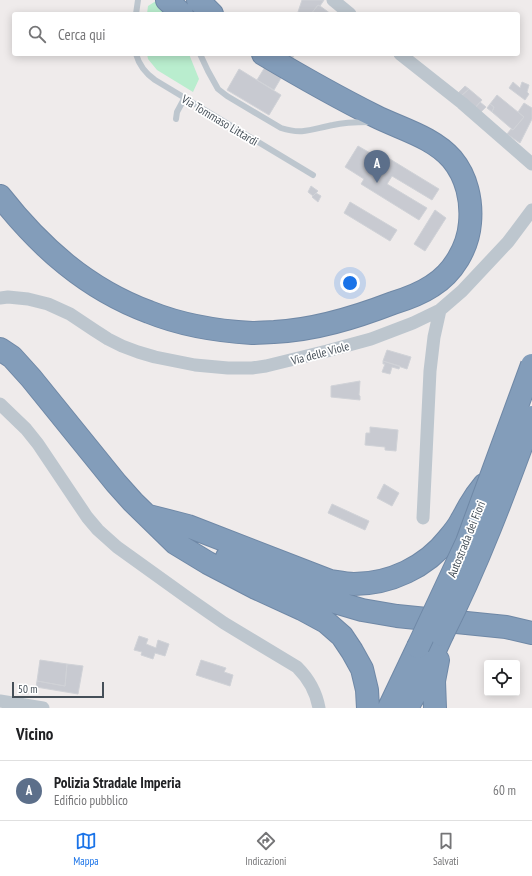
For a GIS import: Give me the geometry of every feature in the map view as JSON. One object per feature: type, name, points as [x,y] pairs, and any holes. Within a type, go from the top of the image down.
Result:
[{"type":"highway","points":[[167,0],[180,12]]},
{"type":"highway","points":[[198,0],[210,12]]},
{"type":"highway","points":[[0,196],[34,235],[53,254],[76,273],[122,301],[148,312],[182,323],[218,330],[254,333],[319,327],[382,308],[410,297],[432,286],[447,273],[458,259],[466,243],[470,227],[470,197],[458,167],[452,158],[438,146],[337,97],[267,56]]},
{"type":"highway","points":[[0,349],[12,358],[31,378],[133,502],[176,543],[208,563],[326,622],[342,636],[362,669],[368,690],[368,708]]},
{"type":"highway","name":"Autostrada dei Fiori","points":[[389,708],[467,542],[532,365]]},
{"type":"highway","name":"Autostrada dei Fiori","points":[[407,708],[461,597],[490,530],[532,417]]},
{"type":"highway","points":[[148,516],[188,526],[330,581],[353,584],[367,583],[404,573],[419,565],[434,554],[448,540],[493,472]]},
{"type":"highway","points":[[148,516],[194,542],[246,566],[328,600],[362,610],[397,616],[506,627],[532,633]]},
{"type":"highway","points":[[435,708],[434,681],[442,634]]},
{"type":"street","points":[[333,0],[348,12]]},
{"type":"street","points":[[403,56],[462,103],[532,164]]},
{"type":"street","points":[[423,518],[430,371],[434,337],[440,310],[462,291],[508,242],[532,210]]},
{"type":"street","name":"Via delle Viole","points":[[0,298],[8,297],[28,299],[48,304],[70,314],[122,346],[138,352],[155,357],[195,364],[238,369],[280,364],[371,339],[413,323],[440,310]]},
{"type":"street","points":[[0,404],[26,429],[38,444],[87,517],[98,530],[117,547],[188,598],[244,636],[296,667],[310,681],[317,699],[318,708]]},
{"type":"street","points":[[0,700],[43,708]]},
{"type":"lane","points":[[136,12],[138,0]]},
{"type":"lane","name":"Via Tommaso Littardi","points":[[137,56],[142,68],[150,76],[184,99],[313,175]]},
{"type":"lane","points":[[201,56],[218,90],[281,128],[291,131],[306,131],[333,124],[353,122],[388,122]]},
{"type":"lane","points":[[176,119],[177,112],[184,99]]},
{"type":"green space","points":[[156,1],[166,12],[147,12],[148,6]]},
{"type":"green space","points":[[147,56],[190,56],[199,79],[193,92],[157,70],[148,59]]},
{"type":"building","points":[[302,0],[324,0],[320,6],[318,5],[313,12],[298,12]]},
{"type":"building","points":[[318,5],[328,12],[313,12]]},
{"type":"building","points":[[272,56],[294,56],[274,90],[257,80]]},
{"type":"building","points":[[239,69],[281,95],[269,115],[227,90]]},
{"type":"building","points":[[513,82],[520,88],[522,82],[529,85],[527,92],[529,94],[525,100],[509,88]]},
{"type":"building","points":[[465,86],[469,89],[461,96],[458,93]]},
{"type":"building","points":[[469,89],[482,100],[475,108],[461,96]]},
{"type":"building","points":[[497,95],[524,117],[513,130],[492,112],[494,107],[490,104]]},
{"type":"building","points":[[480,102],[486,107],[481,112],[475,108]]},
{"type":"building","points":[[524,103],[532,108],[532,119],[520,143],[507,134],[511,129],[513,130],[524,117],[518,112]]},
{"type":"building","points":[[490,104],[494,107],[492,112],[487,108]]},
{"type":"building","points":[[358,146],[377,157],[380,153],[439,189],[432,200],[392,176],[387,184],[427,208],[419,220],[361,184],[364,179],[345,167]]},
{"type":"building","points":[[311,186],[318,191],[313,196],[308,192]]},
{"type":"building","points":[[316,193],[321,196],[318,202],[312,197]]},
{"type":"building","points":[[350,202],[397,230],[390,241],[344,213]]},
{"type":"building","points":[[435,210],[446,218],[425,251],[414,244]]},
{"type":"building","points":[[387,350],[411,357],[407,369],[383,361]]},
{"type":"building","points":[[383,361],[400,366],[399,369],[392,367],[390,374],[382,372],[385,364],[383,364]]},
{"type":"building","points":[[360,381],[360,400],[331,397],[331,386]]},
{"type":"building","points":[[370,427],[398,430],[396,451],[385,450],[385,447],[365,445],[366,433],[370,433]]},
{"type":"building","points":[[384,484],[399,493],[392,506],[377,498]]},
{"type":"building","points":[[332,504],[369,521],[365,530],[328,513]]},
{"type":"building","points":[[139,636],[148,639],[146,644],[156,648],[158,640],[169,644],[165,656],[155,653],[153,659],[141,655],[142,652],[134,650]]},
{"type":"building","points":[[40,660],[67,664],[65,686],[37,681]]},
{"type":"building","points":[[201,660],[226,668],[224,672],[233,675],[230,686],[196,675]]},
{"type":"building","points":[[67,664],[83,666],[78,694],[36,687],[37,681],[65,686]]},
{"type":"place","name":"Polizia Stradale Imperia","points":[[377,183]]}]
